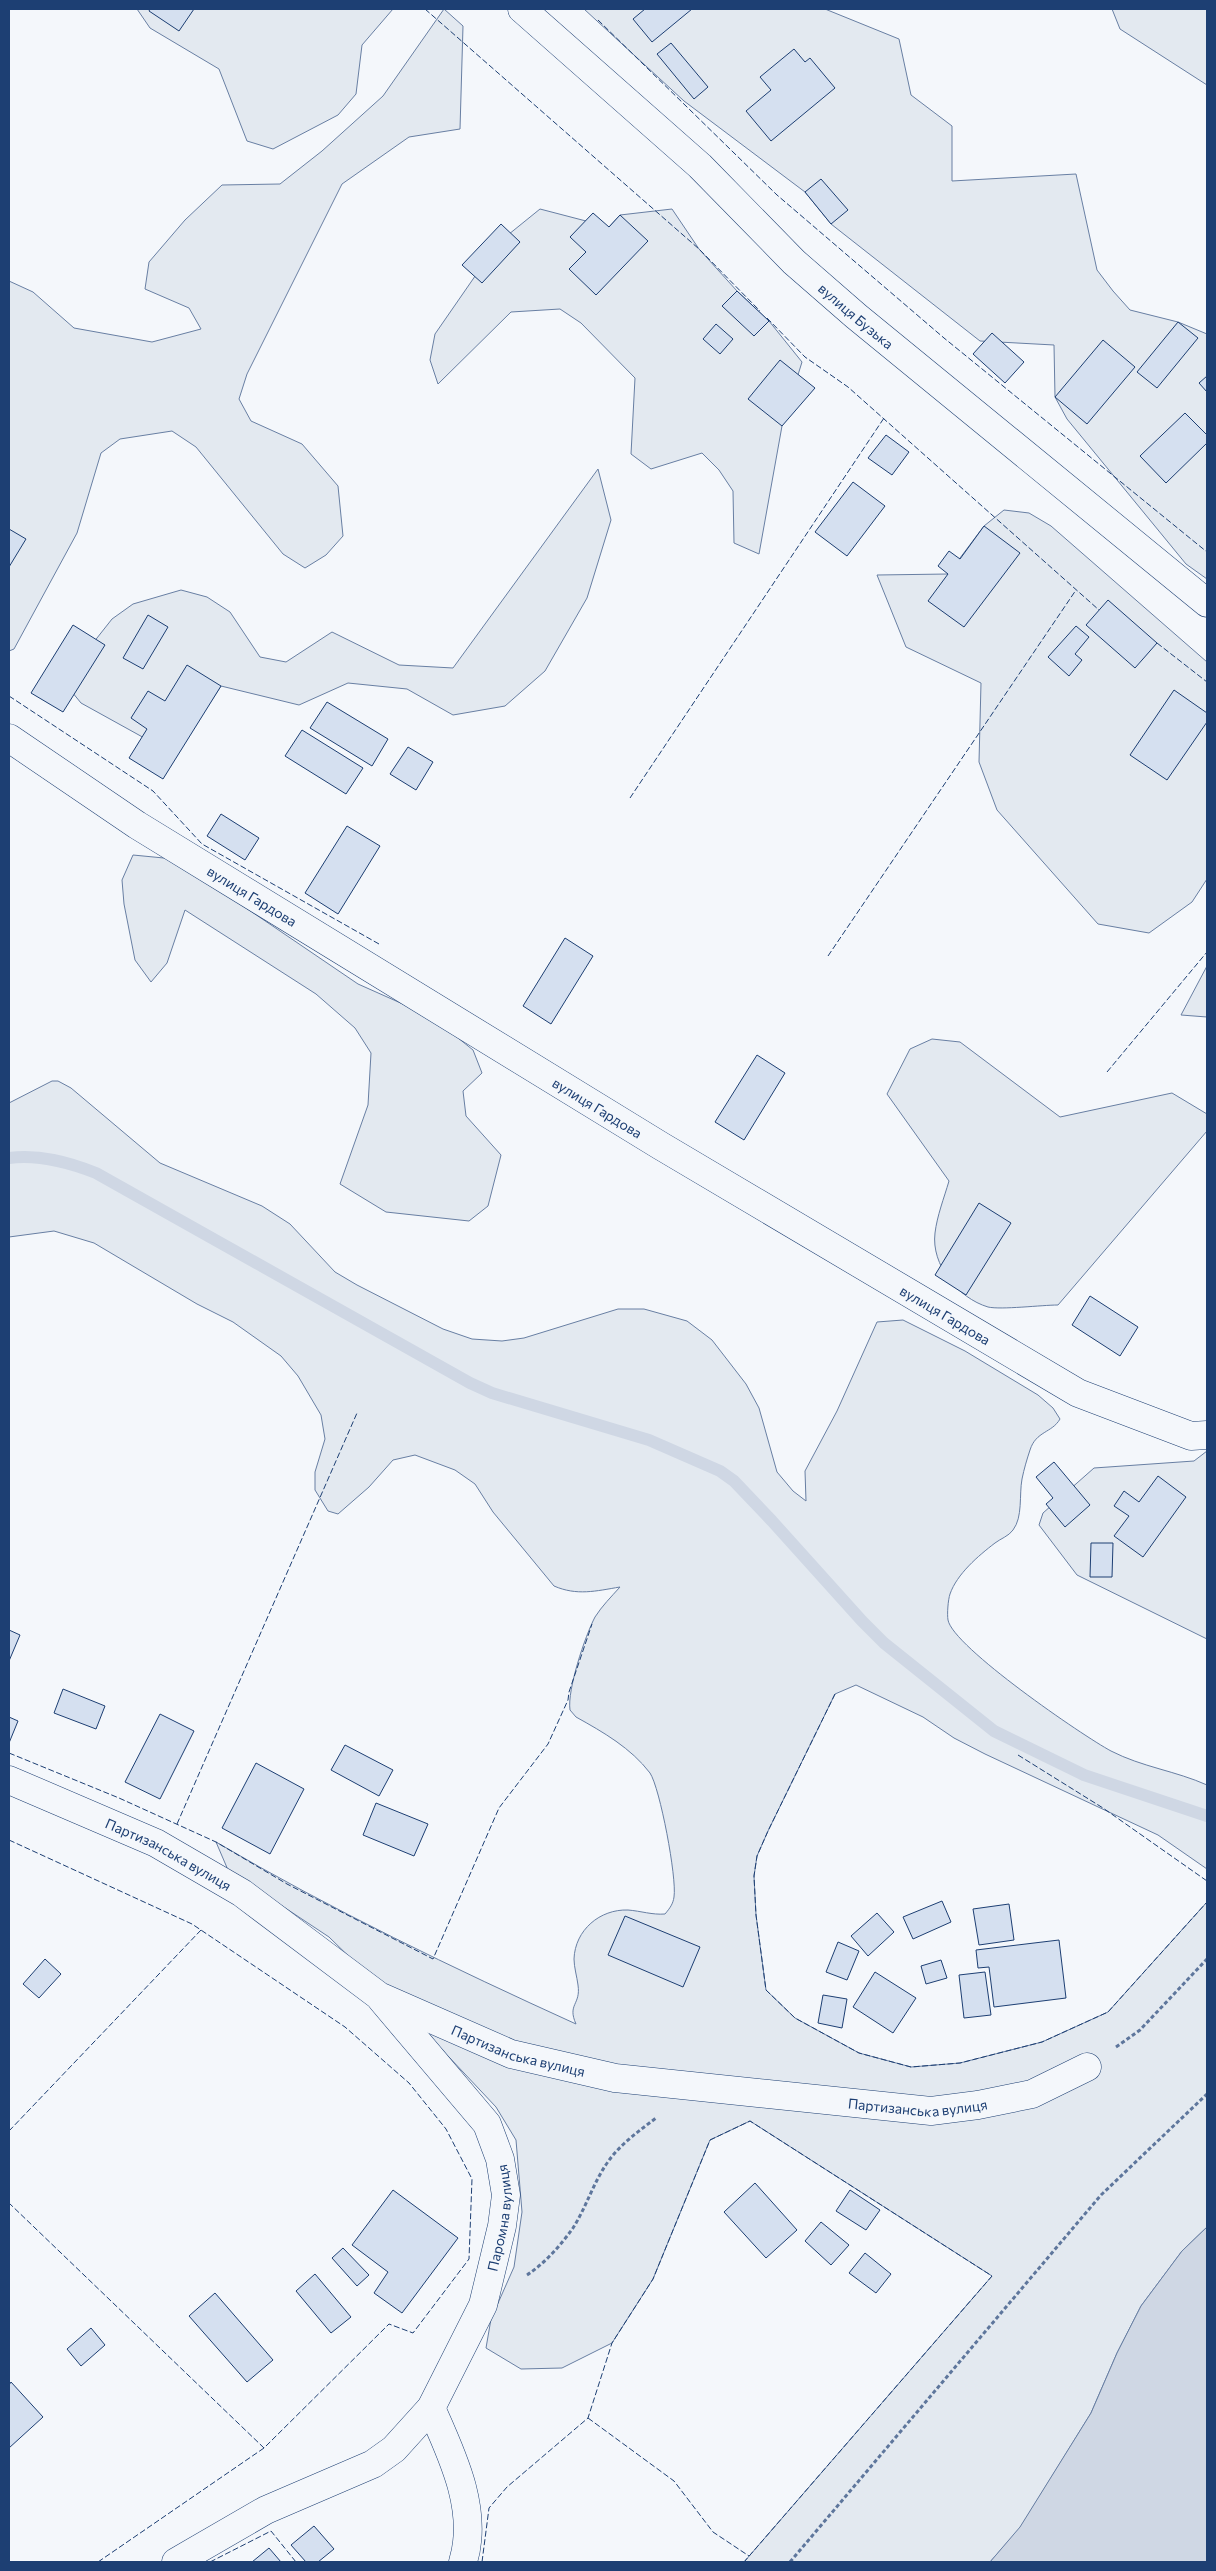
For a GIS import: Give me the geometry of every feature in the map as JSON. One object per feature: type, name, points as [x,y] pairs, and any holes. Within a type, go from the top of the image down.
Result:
[{"type":"street","name":"вулиця Бузька","points":[[522,9],[700,166],[794,262],[856,316],[1207,604]]},
{"type":"street","name":"вулиця Гардова","points":[[9,738],[145,830],[661,1146],[1078,1393],[1190,1436],[1207,1435]]},
{"type":"street","name":"Партизанська вулиця","points":[[9,1780],[156,1843],[242,1893],[379,1996],[511,2054],[615,2078],[931,2111],[978,2105],[1032,2094],[1087,2068]]},
{"type":"street","name":"Паромна вулиця","points":[[176,2562],[266,2510],[373,2464],[394,2449],[431,2408],[483,2305],[502,2226],[506,2195],[500,2159],[487,2124],[379,1996]]},
{"type":"street","points":[[431,2408],[453,2457],[462,2492],[468,2524],[466,2552],[463,2562]]},
{"type":"path","points":[[1087,2068],[1140,2030],[1207,1959]]},
{"type":"path","points":[[790,2562],[1101,2195],[1207,2094]]},
{"type":"path","points":[[483,2305],[539,2268],[573,2227],[590,2190],[610,2160],[627,2140],[658,2117]]},
{"type":"shaded area","points":[[137,9],[393,9],[362,45],[356,94],[338,115],[273,149],[247,141],[219,69],[150,28]]},
{"type":"shaded area","points":[[444,9],[463,26],[460,129],[409,137],[342,184],[247,374],[239,399],[251,421],[302,444],[338,486],[343,536],[326,555],[305,568],[283,554],[196,447],[172,431],[120,439],[101,453],[77,533],[14,649],[9,651],[9,281],[33,292],[74,328],[152,342],[201,329],[189,308],[145,289],[149,262],[185,220],[222,185],[280,184],[322,151],[383,96]]},
{"type":"shaded area","points":[[584,9],[825,9],[899,39],[911,95],[952,126],[952,181],[1076,174],[1097,270],[1113,291],[1130,310],[1178,322],[1207,334],[1207,579],[1186,564],[1067,419],[1055,397],[1054,345],[980,341],[831,224],[805,192],[684,101]]},
{"type":"shaded area","points":[[1112,9],[1207,9],[1207,85],[1120,29]]},
{"type":"shaded area","points":[[540,209],[609,227],[620,215],[672,209],[699,249],[737,291],[769,321],[802,362],[782,426],[759,554],[734,543],[733,491],[719,470],[702,453],[651,469],[631,454],[635,378],[581,323],[560,309],[511,312],[438,384],[430,360],[435,334],[498,243]]},
{"type":"shaded area","points":[[598,469],[611,520],[587,598],[545,671],[505,706],[453,715],[407,689],[348,683],[299,705],[221,686],[175,755],[81,703],[63,681],[112,619],[133,604],[181,590],[207,597],[230,612],[260,657],[286,662],[332,632],[399,665],[453,668]]},
{"type":"shaded area","points":[[1004,510],[1029,513],[1051,526],[1207,662],[1207,879],[1192,902],[1149,933],[1098,924],[997,810],[979,762],[981,683],[906,647],[877,575],[948,574],[984,526]]},
{"type":"shaded area","points":[[133,855],[174,859],[358,984],[432,1017],[473,1050],[482,1073],[463,1091],[466,1116],[501,1155],[488,1206],[469,1221],[386,1212],[340,1184],[368,1105],[371,1053],[355,1028],[316,994],[185,910],[167,963],[151,982],[135,960],[124,904],[122,880]]},
{"type":"shaded area","points":[[1207,966],[1207,1017],[1181,1015]]},
{"type":"shaded area","points":[[932,1039],[960,1042],[1060,1117],[1172,1093],[1207,1114],[1207,1131],[1058,1305],[1012,1308],[988,1307],[966,1296],[949,1279],[942,1268],[937,1257],[935,1233],[949,1181],[887,1094],[910,1049]]},
{"type":"shaded area","points":[[52,1081],[58,1081],[71,1088],[160,1163],[262,1206],[290,1224],[335,1272],[443,1329],[472,1339],[502,1341],[524,1338],[618,1309],[644,1309],[687,1321],[712,1340],[746,1384],[759,1408],[777,1472],[793,1491],[806,1501],[805,1471],[837,1411],[877,1322],[903,1320],[965,1351],[1038,1395],[1053,1408],[1060,1419],[1057,1424],[1036,1439],[1030,1450],[1022,1479],[1016,1525],[1009,1534],[975,1560],[958,1579],[949,1597],[948,1620],[955,1633],[994,1669],[1048,1710],[1096,1742],[1123,1756],[1207,1785],[1207,1869],[1158,1835],[985,1754],[954,1738],[923,1717],[856,1685],[835,1694],[768,1831],[757,1856],[754,1876],[756,1915],[766,1990],[795,2018],[859,2053],[911,2067],[960,2063],[1042,2042],[1108,2012],[1207,1902],[1207,2227],[1182,2251],[1141,2306],[1117,2353],[1091,2413],[1020,2528],[990,2562],[744,2562],[992,2276],[750,2121],[710,2140],[653,2279],[612,2343],[562,2368],[521,2369],[486,2348],[491,2319],[514,2267],[522,2212],[516,2140],[496,2107],[416,2022],[329,1937],[228,1870],[216,1842],[393,1938],[576,2024],[573,2008],[578,1997],[578,1985],[574,1959],[575,1949],[584,1930],[599,1917],[618,1911],[628,1910],[665,1914],[671,1906],[674,1897],[673,1872],[667,1834],[658,1796],[650,1773],[625,1748],[576,1717],[570,1710],[574,1677],[591,1626],[595,1617],[620,1587],[579,1592],[554,1586],[493,1512],[475,1484],[455,1470],[415,1455],[393,1460],[369,1487],[338,1514],[328,1511],[315,1490],[315,1472],[325,1439],[321,1415],[298,1376],[281,1356],[233,1322],[197,1304],[94,1243],[54,1231],[9,1237],[9,1103]]},
{"type":"shaded area","points":[[1207,1451],[1207,1639],[1077,1575],[1039,1525],[1043,1513],[1094,1468],[1194,1461]]},
{"type":"shaded area","points":[[1207,2227],[1207,2562],[990,2562],[1020,2527],[1091,2413],[1117,2353],[1141,2306],[1182,2251]]},
{"type":"building","points":[[150,9],[194,9],[179,31],[149,11]]},
{"type":"building","points":[[645,9],[692,9],[652,42],[633,19]]},
{"type":"building","points":[[671,43],[708,87],[694,99],[657,54]]},
{"type":"building","points":[[794,49],[805,62],[810,58],[835,88],[771,141],[746,111],[771,90],[760,77]]},
{"type":"building","points":[[821,179],[848,210],[831,224],[805,192]]},
{"type":"building","points":[[593,213],[609,227],[620,215],[648,241],[596,295],[569,269],[586,252],[570,237]]},
{"type":"building","points":[[501,224],[520,242],[482,283],[462,265]]},
{"type":"building","points":[[737,291],[769,321],[754,336],[722,306]]},
{"type":"building","points":[[1178,322],[1198,338],[1157,388],[1137,372]]},
{"type":"building","points":[[716,324],[733,339],[720,354],[703,339]]},
{"type":"building","points":[[992,333],[1024,362],[1005,383],[973,354]]},
{"type":"building","points":[[1103,340],[1135,367],[1087,424],[1055,397]]},
{"type":"building","points":[[780,360],[815,388],[782,426],[748,399]]},
{"type":"building","points":[[1207,376],[1207,392],[1199,383]]},
{"type":"building","points":[[1185,413],[1207,435],[1207,443],[1166,483],[1140,456]]},
{"type":"building","points":[[886,435],[909,452],[892,475],[868,458]]},
{"type":"building","points":[[853,482],[885,506],[847,556],[815,532]]},
{"type":"building","points":[[984,526],[1020,553],[964,627],[928,601],[948,574],[938,566],[949,551],[960,559]]},
{"type":"building","points":[[9,529],[26,539],[9,567]]},
{"type":"building","points":[[1108,600],[1157,643],[1135,668],[1086,625]]},
{"type":"building","points":[[148,615],[168,627],[143,669],[123,658]]},
{"type":"building","points":[[73,625],[105,645],[63,712],[31,693]]},
{"type":"building","points":[[1076,626],[1089,637],[1075,654],[1082,660],[1069,676],[1048,657]]},
{"type":"building","points":[[187,665],[221,686],[163,779],[129,758],[147,729],[131,718],[148,691],[165,701]]},
{"type":"building","points":[[1174,690],[1207,713],[1207,722],[1167,780],[1130,755]]},
{"type":"building","points":[[327,702],[388,739],[372,766],[310,728]]},
{"type":"building","points":[[302,730],[363,768],[346,794],[285,756]]},
{"type":"building","points":[[408,747],[433,762],[416,790],[390,774]]},
{"type":"building","points":[[221,814],[259,838],[245,860],[207,836]]},
{"type":"building","points":[[347,826],[380,846],[338,914],[305,893]]},
{"type":"building","points":[[565,938],[593,956],[551,1024],[523,1006]]},
{"type":"building","points":[[757,1055],[785,1073],[744,1140],[715,1122]]},
{"type":"building","points":[[979,1203],[1011,1223],[966,1295],[935,1275]]},
{"type":"building","points":[[1090,1296],[1138,1327],[1120,1356],[1072,1325]]},
{"type":"building","points":[[1054,1462],[1090,1505],[1065,1527],[1046,1504],[1053,1498],[1036,1477]]},
{"type":"building","points":[[1158,1476],[1186,1497],[1143,1557],[1114,1536],[1129,1516],[1114,1506],[1124,1491],[1139,1502]]},
{"type":"building","points":[[1091,1543],[1113,1543],[1112,1577],[1090,1577]]},
{"type":"building","points":[[9,1630],[20,1635],[9,1661]]},
{"type":"building","points":[[63,1689],[105,1706],[96,1729],[54,1713]]},
{"type":"building","points":[[160,1714],[194,1731],[160,1799],[125,1782]]},
{"type":"building","points":[[9,1717],[18,1721],[9,1743]]},
{"type":"building","points":[[345,1745],[393,1770],[379,1796],[331,1770]]},
{"type":"building","points":[[256,1763],[304,1789],[270,1854],[222,1828]]},
{"type":"building","points":[[376,1803],[428,1824],[414,1856],[363,1835]]},
{"type":"building","points":[[942,1901],[951,1922],[913,1939],[903,1917]]},
{"type":"building","points":[[1009,1904],[1014,1940],[979,1945],[973,1909]]},
{"type":"building","points":[[877,1913],[894,1932],[868,1956],[851,1936]]},
{"type":"building","points":[[625,1916],[700,1947],[683,1987],[608,1955]]},
{"type":"building","points":[[1059,1940],[1066,1998],[994,2007],[989,1967],[978,1968],[976,1950]]},
{"type":"building","points":[[838,1942],[859,1951],[847,1980],[826,1972]]},
{"type":"building","points":[[45,1959],[61,1974],[39,1998],[23,1984]]},
{"type":"building","points":[[941,1960],[947,1978],[926,1984],[921,1966]]},
{"type":"building","points":[[875,1972],[916,1998],[893,2033],[853,2007]]},
{"type":"building","points":[[985,1972],[991,2015],[964,2018],[959,1975]]},
{"type":"building","points":[[823,1995],[847,1999],[842,2028],[818,2023]]},
{"type":"building","points":[[755,2183],[797,2230],[766,2258],[724,2212]]},
{"type":"building","points":[[393,2190],[458,2238],[402,2313],[374,2293],[388,2272],[352,2245]]},
{"type":"building","points":[[850,2190],[880,2210],[866,2230],[836,2211]]},
{"type":"building","points":[[821,2222],[849,2245],[831,2265],[805,2241]]},
{"type":"building","points":[[343,2248],[369,2275],[357,2286],[332,2258]]},
{"type":"building","points":[[865,2253],[891,2274],[876,2293],[849,2273]]},
{"type":"building","points":[[315,2274],[351,2317],[331,2333],[296,2291]]},
{"type":"building","points":[[215,2293],[273,2360],[247,2382],[189,2316]]},
{"type":"building","points":[[91,2328],[105,2345],[81,2366],[67,2349]]},
{"type":"building","points":[[11,2382],[43,2417],[9,2448],[9,2385]]},
{"type":"building","points":[[314,2526],[334,2549],[318,2562],[306,2562],[291,2545]]},
{"type":"building","points":[[269,2548],[281,2562],[252,2562]]},
{"type":"waterway","points":[[9,1158],[42,1158],[75,1165],[96,1173],[470,1383],[492,1393],[649,1440],[720,1471],[734,1481],[884,1643],[994,1731],[1084,1775],[1207,1816]]},
{"type":"fence","points":[[425,9],[699,249],[760,311]]},
{"type":"fence","points":[[598,20],[777,195],[944,338],[1207,552]]},
{"type":"fence","points":[[767,318],[805,357],[848,387],[1099,610]]},
{"type":"fence","points":[[630,798],[884,418]]},
{"type":"fence","points":[[828,956],[1076,590]]},
{"type":"fence","points":[[1157,643],[1207,682]]},
{"type":"fence","points":[[9,696],[153,791],[202,844],[379,944]]},
{"type":"fence","points":[[1107,1072],[1207,952]]},
{"type":"fence","points":[[177,1824],[357,1413]]},
{"type":"fence","points":[[9,1753],[119,1798],[216,1842],[287,1884],[433,1959],[499,1808],[548,1744],[568,1700],[592,1624]]},
{"type":"fence","points":[[835,1694],[768,1831],[757,1856],[754,1876],[756,1915],[766,1990],[795,2018],[859,2053],[911,2067],[960,2063],[1042,2042],[1108,2012],[1207,1902]]},
{"type":"fence","points":[[1018,1755],[1103,1808],[1207,1881]]},
{"type":"fence","points":[[9,1840],[192,1924],[345,2027],[409,2083],[446,2129],[472,2179],[469,2259],[413,2333],[389,2324],[264,2448],[9,2203]]},
{"type":"fence","points":[[9,2131],[201,1930]]},
{"type":"fence","points":[[482,2562],[489,2508],[507,2487],[588,2418],[612,2343],[653,2279],[710,2140],[750,2121],[992,2276],[744,2562]]},
{"type":"fence","points":[[588,2418],[674,2481],[713,2532],[749,2556]]},
{"type":"fence","points":[[98,2562],[264,2448]]},
{"type":"fence","points":[[210,2562],[271,2531],[296,2562]]}]
